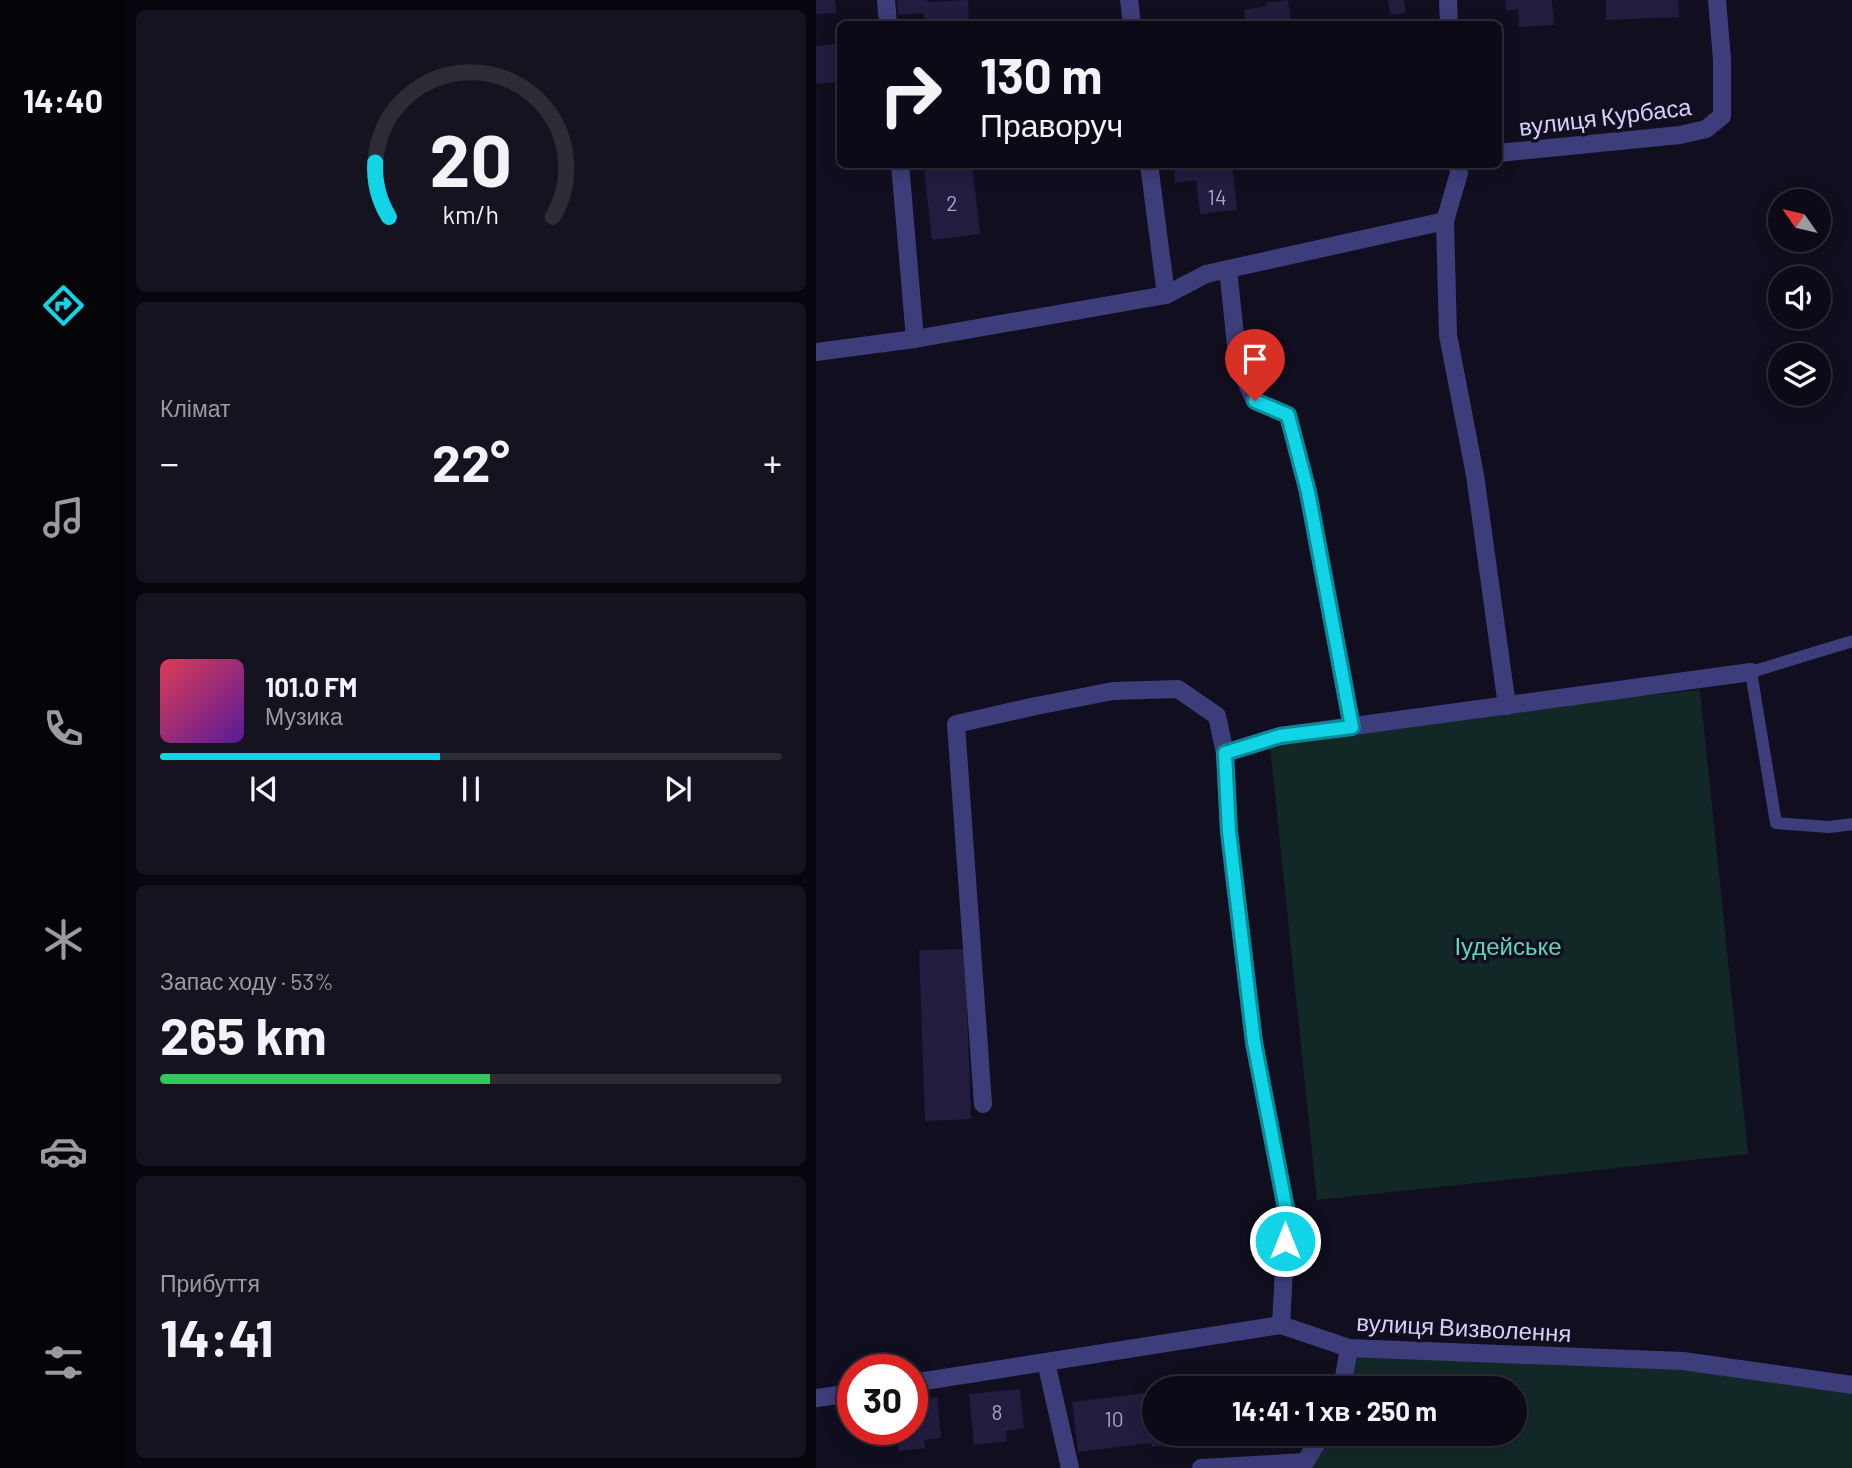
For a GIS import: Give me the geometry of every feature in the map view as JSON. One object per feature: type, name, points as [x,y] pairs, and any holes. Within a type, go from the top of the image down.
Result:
[{"type":"street","points":[[886,0],[888,21]]},
{"type":"street","points":[[1129,0],[1132,21]]},
{"type":"street","points":[[1448,0],[1449,21]]},
{"type":"street","name":"вулиця Курбаса","points":[[1502,153],[1680,135],[1706,128],[1722,116],[1722,60],[1717,0]]},
{"type":"street","points":[[900,168],[915,339]]},
{"type":"street","points":[[1149,168],[1165,295]]},
{"type":"street","points":[[1463,168],[1445,221],[1448,335],[1475,475],[1507,706]]},
{"type":"street","points":[[816,352],[915,339],[1165,295],[1206,274],[1445,221]]},
{"type":"street","points":[[1228,269],[1238,364],[1255,401],[1288,415],[1308,492],[1352,727]]},
{"type":"street","points":[[1225,753],[1280,736],[1751,673]]},
{"type":"street","points":[[983,1104],[956,724],[1113,691],[1178,689],[1217,716],[1225,753],[1229,832],[1254,1042],[1287,1214],[1281,1325]]},
{"type":"street","name":"вулиця Визволення","points":[[928,1380],[1281,1325],[1349,1348],[1683,1361],[1853,1385]]},
{"type":"street","points":[[1344,1376],[1349,1348]]},
{"type":"street","points":[[1046,1362],[1070,1468]]},
{"type":"street","points":[[816,1398],[837,1395]]},
{"type":"street","points":[[1202,1468],[1305,1462],[1315,1446]]},
{"type":"lane","points":[[1853,641],[1751,673],[1777,823],[1829,827],[1853,824]]},
{"type":"green space","name":"Іудейське","points":[[1700,690],[1748,1154],[1317,1200],[1269,736]]},
{"type":"green space","points":[[1349,1348],[1852,1381],[1852,1468],[1305,1468],[1312,1446],[1527,1446],[1527,1376],[1338,1376]]},
{"type":"building","points":[[816,0],[835,0],[836,13],[816,14]]},
{"type":"building","points":[[897,0],[968,0],[969,21],[925,21],[924,13],[898,15]]},
{"type":"building","points":[[1288,0],[1291,21],[1246,21],[1244,10],[1267,6],[1266,3]]},
{"type":"building","points":[[1388,0],[1404,0],[1406,13],[1390,15]]},
{"type":"building","points":[[1505,0],[1552,0],[1554,25],[1519,27],[1518,9],[1506,11]]},
{"type":"building","points":[[1606,0],[1678,0],[1679,17],[1606,20]]},
{"type":"building","points":[[836,44],[837,82],[816,84],[816,46]]},
{"type":"building","points":[[972,168],[980,234],[932,240],[924,169]]},
{"type":"building","points":[[1174,168],[1232,168],[1237,210],[1200,214],[1196,180],[1175,183]]},
{"type":"building","points":[[965,949],[971,1119],[925,1121],[919,950]]},
{"type":"building","points":[[1020,1389],[1024,1428],[1006,1431],[1007,1441],[974,1445],[969,1394]]},
{"type":"building","points":[[1142,1393],[1142,1444],[1078,1452],[1072,1402]]},
{"type":"building","points":[[937,1397],[941,1438],[928,1440],[928,1398]]},
{"type":"building","points":[[898,1445],[925,1445],[925,1448],[899,1451]]},
{"type":"route","points":[[1255,401],[1288,415],[1308,492],[1352,727],[1280,736],[1225,753],[1229,832],[1254,1042],[1287,1214],[1285,1241]]}]
